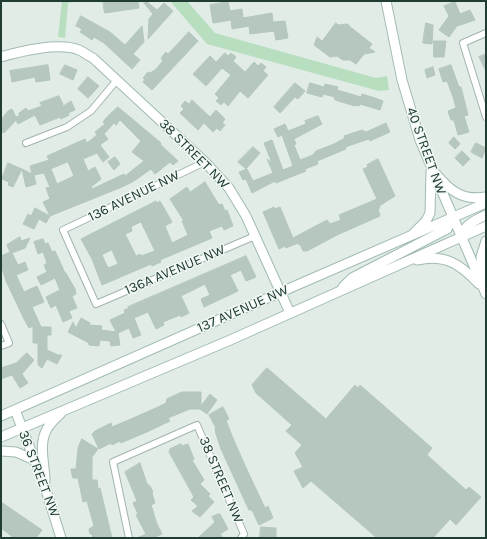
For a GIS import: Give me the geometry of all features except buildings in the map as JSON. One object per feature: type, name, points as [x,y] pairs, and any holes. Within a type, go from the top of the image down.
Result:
[{"type":"main road","name":"40 STREET NW","points":[[386,1],[402,80],[416,129],[452,219],[485,292]]},
{"type":"main road","name":"38 STREET NW","points":[[1,57],[21,51],[46,48],[78,50],[92,58],[117,80],[205,162],[229,188],[246,216],[290,313]]},
{"type":"main road","points":[[431,168],[448,188],[456,193],[469,198],[486,197]]},
{"type":"main road","points":[[409,238],[426,221],[430,213],[431,168]]},
{"type":"main road","name":"137 AVENUE NW","points":[[1,416],[280,292],[409,238],[486,203]]},
{"type":"main road","points":[[461,237],[464,229],[468,225],[486,215]]},
{"type":"main road","points":[[341,290],[352,278],[447,229],[452,219]]},
{"type":"main road","name":"137 AVENUE NW","points":[[1,437],[290,313],[486,226]]},
{"type":"main road","points":[[485,292],[482,257],[486,241]]},
{"type":"main road","points":[[404,263],[425,259],[452,262],[466,270],[485,292]]},
{"type":"main road","name":"36 STREET NW","points":[[15,410],[45,487],[61,538]]},
{"type":"main road","points":[[45,487],[45,464],[42,450],[44,435],[47,428],[63,410]]},
{"type":"main road","points":[[1,451],[16,452],[34,460]]},
{"type":"street","points":[[486,33],[463,43],[486,117]]},
{"type":"street","points":[[26,143],[66,127],[90,111],[117,80]]},
{"type":"street","name":"136 AVENUE NW","points":[[96,304],[63,230],[205,162]]},
{"type":"street","name":"136A AVENUE NW","points":[[96,304],[255,236]]},
{"type":"street","points":[[1,324],[9,343],[1,346]]},
{"type":"street","name":"38 STREET NW","points":[[128,538],[113,462],[197,425],[243,536]]},
{"type":"green space","points":[[62,1],[77,1],[68,3],[65,38],[58,37]]},
{"type":"green space","points":[[170,1],[187,1],[215,33],[376,78],[387,76],[389,90],[379,91],[207,44]]}]
